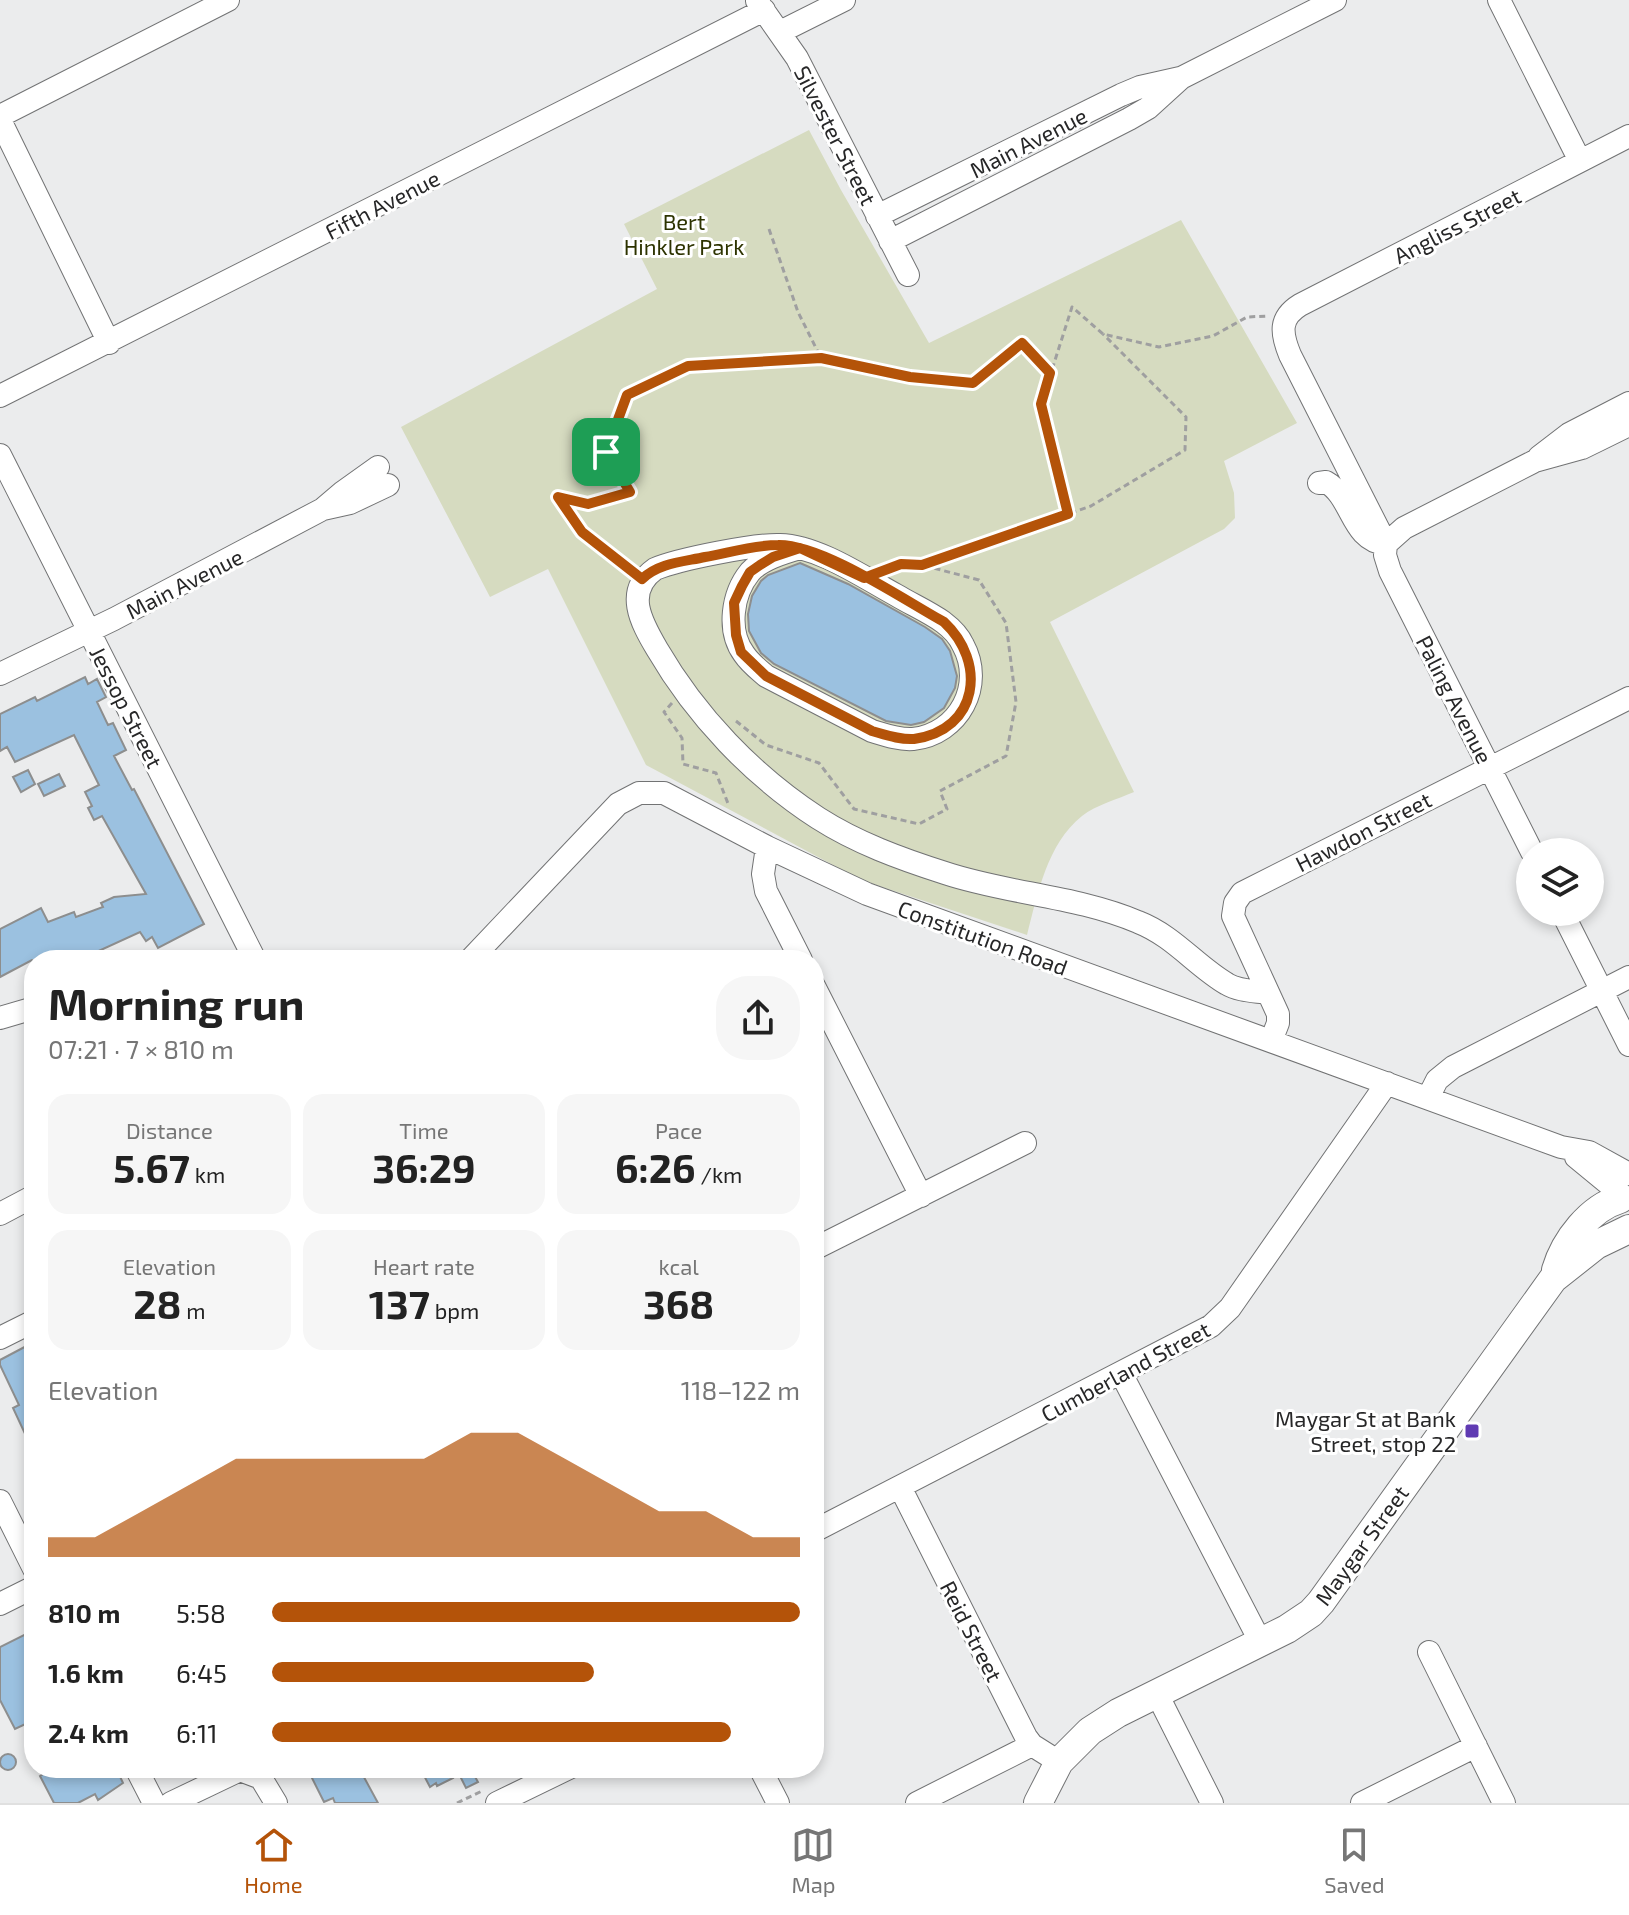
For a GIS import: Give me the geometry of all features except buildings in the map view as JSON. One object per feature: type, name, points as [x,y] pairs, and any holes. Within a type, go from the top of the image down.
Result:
[{"type":"main road","name":"Maygar Street","points":[[1553,1279],[1560,1257],[1591,1215],[1605,1203],[1626,1194]]},
{"type":"main road","name":"Maygar Street","points":[[1038,1803],[1059,1762],[1090,1731],[1299,1622],[1321,1602],[1553,1279],[1596,1245],[1629,1229]]},
{"type":"street","points":[[109,343],[0,118],[228,0]]},
{"type":"street","points":[[780,32],[844,0]]},
{"type":"street","name":"Main Avenue","points":[[877,216],[1121,95],[1140,87],[1181,78],[1335,0]]},
{"type":"street","points":[[1499,0],[1580,161]]},
{"type":"street","name":"Silvester Street","points":[[760,5],[797,58],[908,275]]},
{"type":"street","name":"Fifth Avenue","points":[[0,396],[109,343],[760,5]]},
{"type":"street","name":"Main Avenue","points":[[890,241],[1129,119],[1148,108],[1181,78]]},
{"type":"street","name":"Angliss Street","points":[[1286,315],[1317,296],[1629,136]]},
{"type":"street","name":"Paling Avenue","points":[[1286,315],[1282,328],[1285,343],[1386,544],[1385,558],[1390,571],[1525,838]]},
{"type":"street","points":[[1535,461],[1559,440],[1629,403]]},
{"type":"street","points":[[1319,483],[1326,482],[1335,488],[1365,536],[1373,542],[1386,544],[1399,530],[1535,461],[1582,448],[1629,425]]},
{"type":"street","name":"Jessop Street","points":[[0,455],[250,950]]},
{"type":"street","name":"Main Avenue","points":[[0,674],[323,509],[350,503],[383,476]]},
{"type":"street","points":[[800,548],[773,557],[750,572],[734,603],[741,652],[766,676],[881,734],[911,739],[943,729],[954,721],[971,690],[973,673],[963,643],[944,622],[864,578],[800,548],[780,545],[662,566],[642,579],[638,593],[640,615],[682,691],[731,747],[817,817],[853,838],[963,879],[1095,908],[1139,922],[1160,933],[1228,984],[1268,993]]},
{"type":"street","points":[[743,550],[750,572]]},
{"type":"street","name":"Hawdon Street","points":[[1271,1041],[1278,1017],[1233,916],[1235,903],[1242,893],[1629,698]]},
{"type":"street","name":"Constitution Road","points":[[479,950],[608,813],[639,793],[664,793],[767,847],[882,899],[1561,1147],[1626,1194]]},
{"type":"street","points":[[767,847],[763,874],[766,891],[796,950]]},
{"type":"street","points":[[1569,926],[1629,1045]]},
{"type":"street","points":[[1428,1098],[1437,1080],[1453,1067],[1629,977]]},
{"type":"street","points":[[824,1006],[921,1196]]},
{"type":"street","points":[[0,1018],[24,1011]]},
{"type":"street","name":"Cumberland Street","points":[[824,1526],[1122,1375],[1199,1334],[1221,1318],[1387,1083]]},
{"type":"street","points":[[824,1244],[1025,1143]]},
{"type":"street","points":[[0,1214],[24,1201]]},
{"type":"street","points":[[0,1338],[24,1326]]},
{"type":"street","points":[[1122,1375],[1261,1643]]},
{"type":"street","name":"Reid Street","points":[[900,1487],[1032,1745]]},
{"type":"street","points":[[0,1501],[24,1549]]},
{"type":"street","points":[[0,1604],[24,1592]]},
{"type":"street","points":[[1429,1652],[1504,1803]]},
{"type":"street","points":[[1157,1694],[1212,1803]]},
{"type":"street","points":[[917,1803],[1032,1745],[1059,1762]]},
{"type":"street","points":[[1362,1803],[1476,1746]]},
{"type":"street","points":[[141,1778],[154,1803]]},
{"type":"street","points":[[171,1803],[219,1778]]},
{"type":"street","points":[[261,1778],[276,1803]]},
{"type":"street","points":[[497,1803],[548,1778]]},
{"type":"street","points":[[765,1778],[778,1803]]},
{"type":"path","points":[[769,229],[798,312],[821,358]]},
{"type":"path","points":[[864,578],[901,564],[922,565],[1091,506],[1185,450],[1186,417],[1072,307],[1041,404],[1068,514]]},
{"type":"path","points":[[1103,334],[1159,347],[1213,336],[1247,317]]},
{"type":"path","points":[[642,579],[582,532],[558,497],[588,504],[630,492],[606,452],[627,395],[688,366],[821,358],[910,377],[973,383],[1022,343],[1050,373]]},
{"type":"path","points":[[682,691],[664,712],[682,738],[683,764],[716,773],[731,810],[726,825]]},
{"type":"green space","name":"Bert Hinkler Park","points":[[809,130],[929,343],[1181,220],[1297,423],[1224,461],[1234,493],[1235,518],[1224,529],[1050,622],[1134,792],[1088,812],[1060,840],[1046,870],[1027,935],[861,880],[646,765],[548,569],[490,597],[401,427],[657,289],[624,224]]},
{"type":"place","name":"Maygar St at Bank Street, stop 22","points":[[1472,1431]]},
{"type":"route","points":[[606,452],[627,395],[688,366],[821,358],[910,377],[973,383],[1022,343],[1050,373],[1041,404],[1068,514],[922,565],[901,564],[864,578],[800,548],[773,557],[750,572],[734,603],[736,635],[741,652],[766,676],[872,731],[890,737],[911,739],[927,736],[954,721],[963,709],[971,690],[973,673],[963,643],[954,631],[944,622],[864,578],[848,568],[800,548],[780,545],[758,547],[680,562],[655,569],[642,579],[582,532],[558,497],[588,504],[630,492],[606,452]]}]
